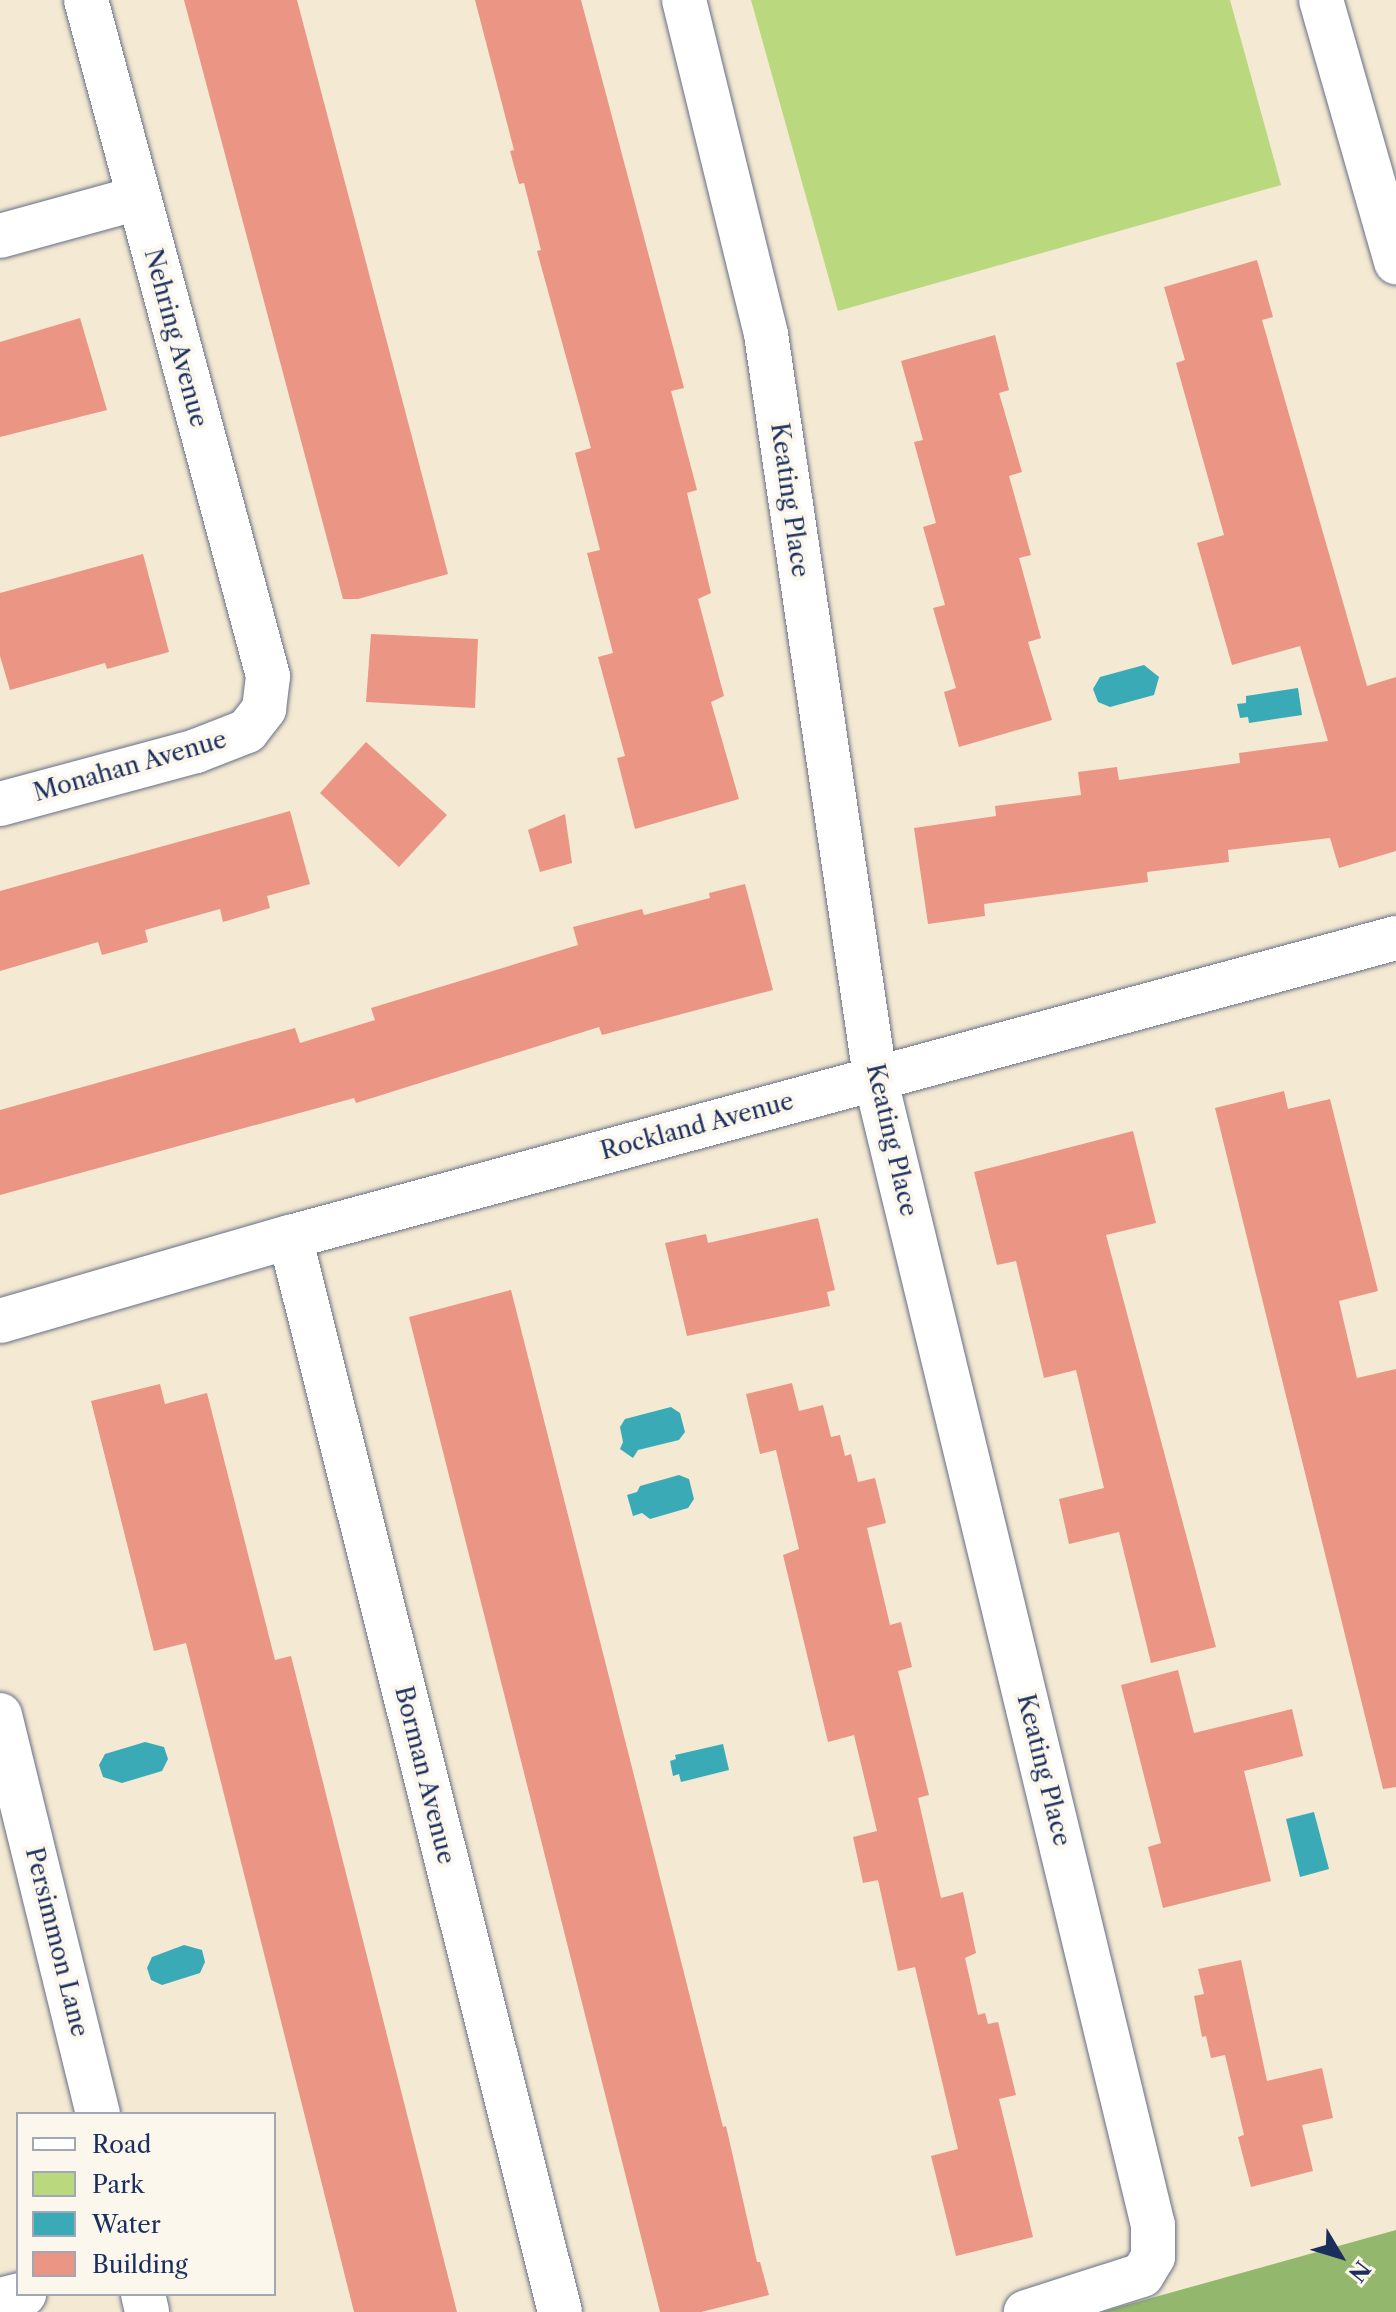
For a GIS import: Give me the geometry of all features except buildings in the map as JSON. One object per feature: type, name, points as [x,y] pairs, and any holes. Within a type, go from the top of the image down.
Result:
[{"type":"street","name":"Nehring Avenue","points":[[86,0],[268,676]]},
{"type":"street","name":"Keating Place","points":[[684,0],[766,334],[875,1077],[1151,2210],[1155,2243],[1148,2268],[1135,2279],[1026,2312]]},
{"type":"street","points":[[1321,0],[1387,195],[1396,262]]},
{"type":"street","points":[[0,236],[138,198]]},
{"type":"street","name":"Monahan Avenue","points":[[0,804],[196,751],[247,731],[264,709],[268,676]]},
{"type":"street","name":"Rockland Avenue","points":[[0,1321],[290,1237],[1396,939]]},
{"type":"street","name":"Borman Avenue","points":[[290,1237],[560,2312]]},
{"type":"street","name":"Persimmon Lane","points":[[0,1715],[8,1771],[97,2112]]},
{"type":"green space","points":[[751,0],[1230,0],[1281,185],[838,311]]},
{"type":"green space","points":[[1396,2230],[1396,2312],[1101,2312]]},
{"type":"water","points":[[1144,665],[1159,677],[1154,695],[1110,707],[1098,702],[1093,689],[1100,677]]},
{"type":"water","points":[[1298,688],[1302,715],[1249,723],[1248,717],[1240,718],[1237,704],[1246,703],[1246,696]]},
{"type":"water","points":[[671,1407],[680,1413],[685,1432],[679,1440],[638,1450],[633,1458],[620,1449],[623,1442],[620,1427],[625,1419]]},
{"type":"water","points":[[679,1475],[689,1479],[694,1499],[688,1508],[650,1519],[642,1513],[633,1516],[627,1495],[637,1492],[640,1486]]},
{"type":"water","points":[[145,1742],[164,1747],[168,1759],[162,1771],[122,1783],[103,1777],[99,1765],[105,1754]]},
{"type":"water","points":[[723,1744],[729,1770],[681,1782],[679,1774],[673,1776],[670,1761],[676,1759],[675,1755]]},
{"type":"water","points":[[1314,1812],[1329,1869],[1300,1877],[1286,1819]]},
{"type":"water","points":[[184,1945],[202,1950],[205,1962],[200,1973],[162,1985],[151,1980],[147,1968],[152,1957]]}]
